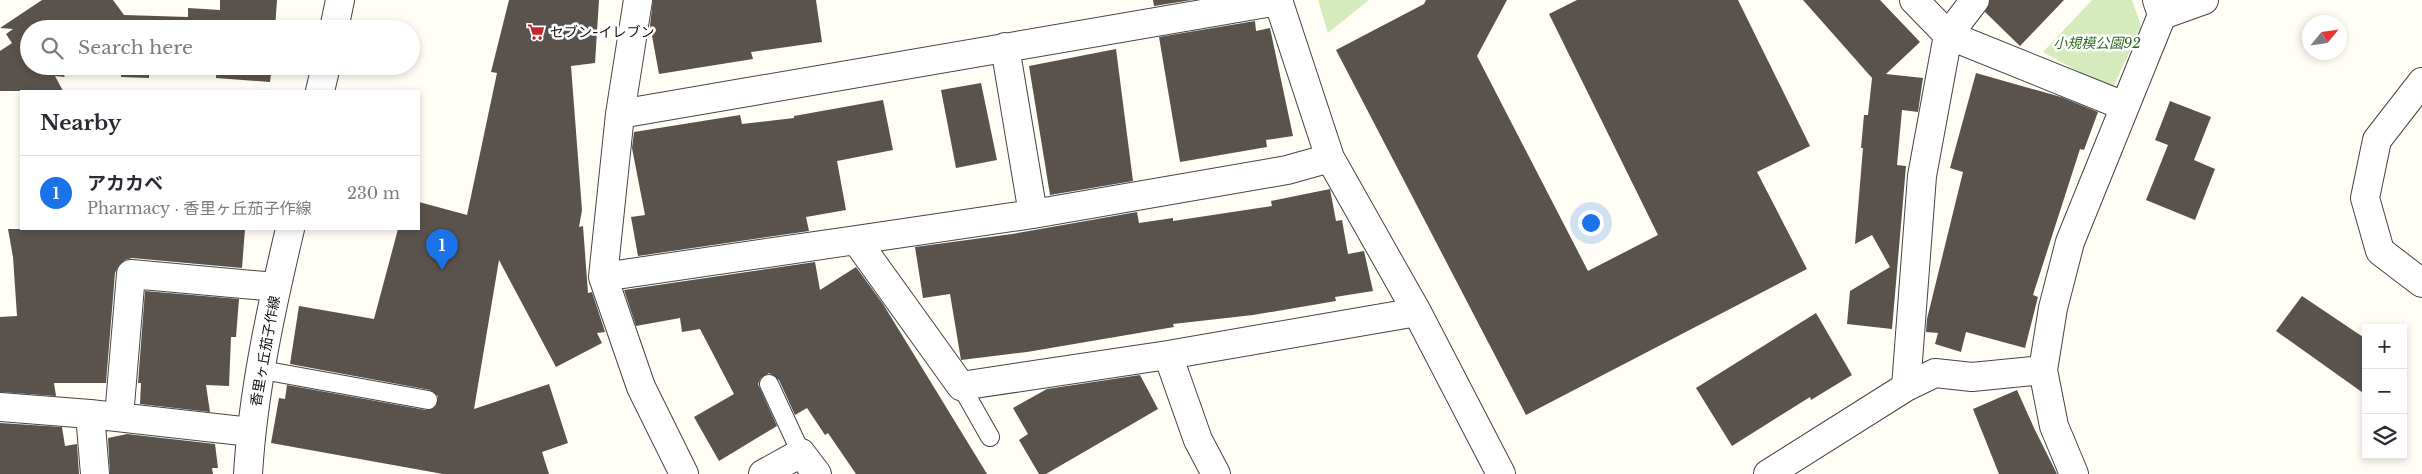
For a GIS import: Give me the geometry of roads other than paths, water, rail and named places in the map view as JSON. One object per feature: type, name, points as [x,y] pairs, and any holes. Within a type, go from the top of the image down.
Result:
[{"type":"street","points":[[336,20],[340,0]]},
{"type":"street","points":[[638,0],[620,114],[603,277],[641,387],[684,474]]},
{"type":"street","points":[[1914,0],[1948,34],[2124,106]]},
{"type":"street","points":[[1906,387],[1922,176],[1948,34],[1975,0]]},
{"type":"street","points":[[2074,474],[2054,426],[2043,370],[2053,308],[2070,242],[2124,106],[2159,7],[2204,0]]},
{"type":"street","points":[[620,114],[1278,1],[1330,158],[1417,312],[1501,474]]},
{"type":"street","points":[[1005,47],[1033,214]]},
{"type":"street","points":[[320,90],[324,75]]},
{"type":"street","points":[[2422,82],[2377,140],[2365,198],[2380,251],[2422,284]]},
{"type":"street","points":[[603,277],[1033,214],[1287,170],[1330,158]]},
{"type":"street","name":"香里ヶ丘茄子作線","points":[[248,474],[251,432],[276,287],[290,230]]},
{"type":"street","points":[[856,240],[961,386],[1168,355],[1417,312]]},
{"type":"street","points":[[119,417],[131,274],[276,287]]},
{"type":"street","points":[[1168,355],[1198,440],[1216,474]]},
{"type":"street","points":[[1768,474],[1906,387],[1935,374],[1972,377],[2043,370]]},
{"type":"street","points":[[0,407],[90,414],[251,432]]},
{"type":"street","points":[[90,414],[95,474]]},
{"type":"street","points":[[763,474],[809,464]]},
{"type":"lane","points":[[262,370],[428,400]]},
{"type":"lane","points":[[769,384],[809,464]]},
{"type":"lane","points":[[961,386],[990,437]]},
{"type":"place","name":"セブン-イレブン","points":[[536,32]]},
{"type":"place","name":"アカカベ","points":[[442,270]]},
{"type":"park label","name":"小規模公園92","points":[[2097,43]]}]
